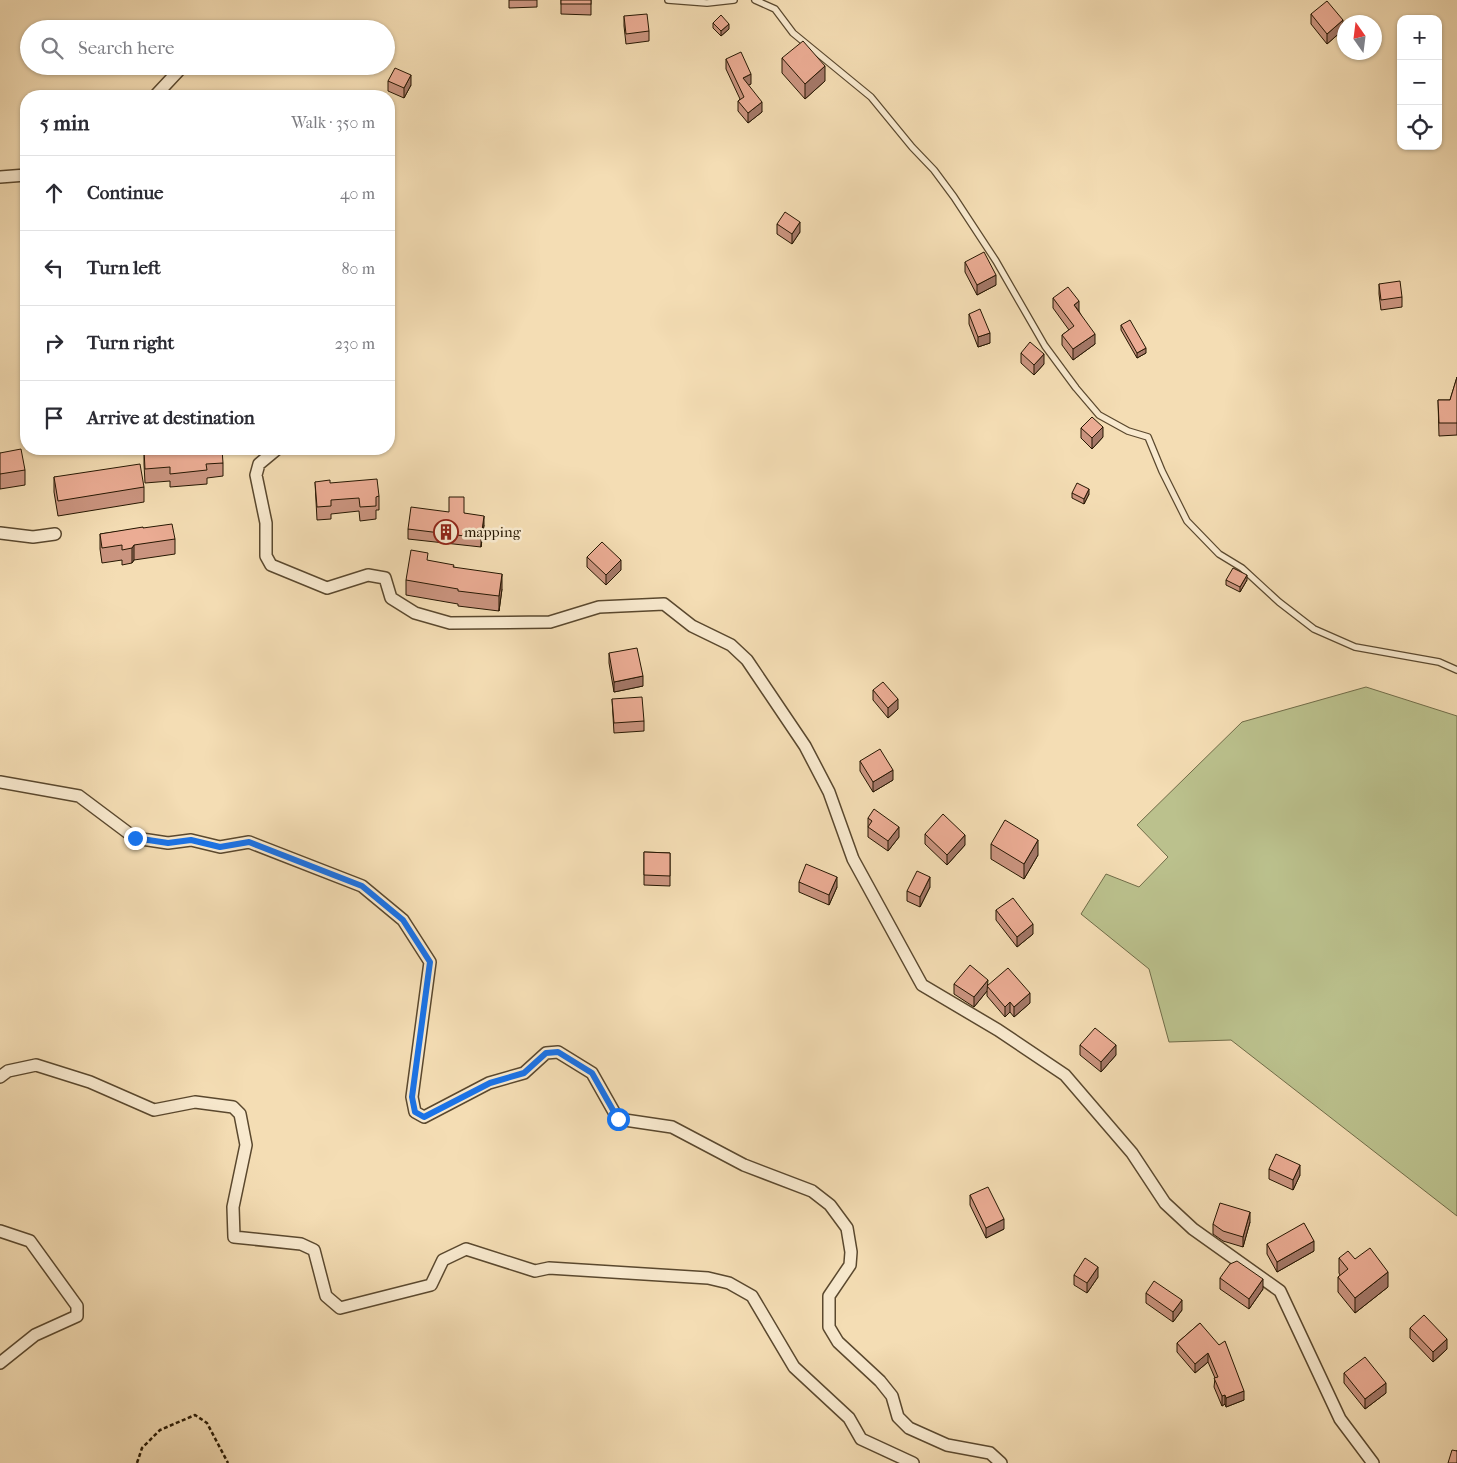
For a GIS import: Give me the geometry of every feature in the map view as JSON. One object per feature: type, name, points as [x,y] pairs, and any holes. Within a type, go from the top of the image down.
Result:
[{"type":"street","points":[[161,90],[175,75]]},
{"type":"street","points":[[0,177],[20,175]]},
{"type":"street","points":[[270,455],[259,464],[256,475],[266,523],[266,556],[271,565],[327,588],[368,576],[385,578],[391,598],[415,613],[450,623],[550,622],[599,607],[664,604],[692,626],[731,645],[747,660],[805,746],[829,792],[852,859],[922,986],[998,1030],[1065,1075],[1132,1153],[1165,1203],[1193,1229],[1280,1291],[1340,1419],[1373,1463]]},
{"type":"street","points":[[0,533],[33,537],[55,534]]},
{"type":"street","points":[[0,782],[80,796],[135,838],[168,843],[191,840],[220,847],[249,842],[362,886],[403,920],[430,962],[412,1097],[415,1112],[424,1117],[490,1083],[524,1073],[546,1053],[558,1052],[592,1073],[618,1119],[672,1127],[744,1165],[812,1191],[830,1204],[847,1228],[851,1252],[850,1265],[829,1296],[829,1327],[838,1342],[880,1381],[892,1396],[898,1417],[910,1428],[947,1445],[990,1453],[1001,1463]]},
{"type":"street","points":[[0,1076],[8,1071],[36,1065],[90,1082],[154,1110],[195,1102],[233,1107],[240,1114],[246,1145],[233,1206],[234,1237],[301,1244],[314,1250],[326,1296],[340,1308],[431,1285],[443,1260],[466,1249],[534,1271],[549,1268],[708,1278],[729,1283],[752,1296],[794,1367],[849,1418],[861,1439],[913,1463]]},
{"type":"street","points":[[0,1231],[30,1241],[77,1306],[77,1316],[35,1336],[0,1363]]},
{"type":"lane","points":[[668,0],[707,3],[734,0]]},
{"type":"lane","points":[[755,0],[775,10],[793,33],[872,96],[934,170],[996,261],[1053,358],[1100,415],[1128,431],[1148,437],[1162,471],[1187,521],[1219,554],[1242,568],[1279,602],[1314,629],[1355,647],[1439,662],[1457,670]]},
{"type":"path","points":[[137,1463],[142,1448],[160,1430],[195,1415],[207,1423],[228,1463]]},
{"type":"green space","points":[[1366,687],[1457,716],[1457,1216],[1231,1040],[1169,1042],[1149,969],[1081,914],[1106,874],[1139,887],[1168,857],[1137,825],[1242,722]]},
{"type":"building","points":[[561,0],[591,0],[591,4],[561,4]]},
{"type":"building","points":[[1327,1],[1339,15],[1337,15],[1337,25],[1327,34],[1311,14]]},
{"type":"building","points":[[647,14],[649,31],[626,34],[624,16]]},
{"type":"building","points":[[721,15],[729,24],[721,31],[713,23]]},
{"type":"building","points":[[803,41],[825,66],[805,84],[782,58]]},
{"type":"building","points":[[741,52],[751,74],[743,78],[762,102],[748,113],[738,101],[744,97],[726,59]]},
{"type":"building","points":[[395,68],[411,75],[404,88],[388,81],[391,75],[395,75]]},
{"type":"building","points":[[785,212],[800,222],[792,234],[777,224]]},
{"type":"building","points":[[984,252],[996,275],[977,285],[965,262]]},
{"type":"building","points":[[1400,281],[1402,297],[1381,300],[1379,284]]},
{"type":"building","points":[[1068,287],[1079,301],[1074,305],[1095,334],[1073,349],[1062,335],[1074,326],[1053,298]]},
{"type":"building","points":[[980,309],[990,333],[978,337],[969,314]]},
{"type":"building","points":[[1130,320],[1146,348],[1137,353],[1121,325]]},
{"type":"building","points":[[1030,342],[1044,354],[1034,365],[1021,353]]},
{"type":"building","points":[[1457,377],[1457,423],[1439,423],[1438,400],[1450,400]]},
{"type":"building","points":[[1092,417],[1103,427],[1092,438],[1081,428]]},
{"type":"building","points":[[20,449],[25,470],[0,474],[0,453]]},
{"type":"building","points":[[144,455],[222,455],[223,463],[206,464],[207,470],[170,474],[170,467],[145,469]]},
{"type":"building","points":[[140,464],[144,487],[58,501],[54,477]]},
{"type":"building","points":[[377,479],[379,496],[376,497],[376,506],[360,507],[359,498],[331,500],[331,506],[317,507],[315,482],[330,480],[330,483]]},
{"type":"building","points":[[1077,483],[1089,489],[1084,499],[1072,493]]},
{"type":"building","points":[[449,497],[464,497],[464,513],[484,516],[481,538],[408,529],[411,507],[449,512]]},
{"type":"building","points":[[172,524],[175,539],[134,545],[132,548],[122,550],[122,545],[102,548],[100,534]]},
{"type":"building","points":[[602,542],[621,560],[606,575],[587,557]]},
{"type":"building","points":[[411,550],[428,553],[427,560],[454,565],[453,567],[502,574],[499,596],[458,591],[458,589],[406,580]]},
{"type":"building","points":[[1233,568],[1247,575],[1240,587],[1226,580]]},
{"type":"building","points":[[637,648],[643,676],[614,682],[609,653]]},
{"type":"building","points":[[883,682],[898,699],[888,708],[873,690]]},
{"type":"building","points":[[642,697],[644,721],[614,723],[612,699]]},
{"type":"building","points":[[880,749],[893,770],[873,782],[860,761]]},
{"type":"building","points":[[874,809],[899,827],[888,841],[868,827],[872,821],[868,818]]},
{"type":"building","points":[[943,814],[965,835],[947,855],[925,834]]},
{"type":"building","points":[[1005,820],[1038,840],[1024,864],[991,844]]},
{"type":"building","points":[[644,852],[670,853],[670,876],[644,875]]},
{"type":"building","points":[[806,864],[837,877],[829,895],[799,882]]},
{"type":"building","points":[[917,871],[930,877],[920,897],[907,891]]},
{"type":"building","points":[[1013,898],[1033,924],[1017,937],[996,910]]},
{"type":"building","points":[[970,965],[988,980],[974,997],[954,984]]},
{"type":"building","points":[[1008,968],[1030,993],[1014,1007],[1010,1002],[1005,1007],[987,986]]},
{"type":"building","points":[[1095,1028],[1116,1045],[1101,1062],[1080,1045]]},
{"type":"building","points":[[1276,1154],[1300,1165],[1293,1180],[1269,1169]]},
{"type":"building","points":[[988,1187],[1004,1219],[986,1228],[970,1195]]},
{"type":"building","points":[[1220,1203],[1250,1212],[1243,1237],[1223,1231],[1213,1224]]},
{"type":"building","points":[[1304,1223],[1314,1241],[1277,1262],[1267,1244]]},
{"type":"building","points":[[1370,1248],[1388,1272],[1355,1298],[1338,1277],[1348,1269],[1339,1258],[1348,1251],[1355,1259]]},
{"type":"building","points":[[1085,1258],[1098,1267],[1087,1283],[1074,1275]]},
{"type":"building","points":[[1237,1261],[1263,1279],[1249,1299],[1220,1278],[1230,1264]]},
{"type":"building","points":[[1154,1281],[1182,1300],[1173,1312],[1146,1293]]},
{"type":"building","points":[[1424,1315],[1447,1339],[1433,1352],[1410,1328]]},
{"type":"building","points":[[1200,1323],[1219,1345],[1225,1341],[1244,1391],[1226,1398],[1225,1395],[1222,1396],[1214,1378],[1218,1377],[1208,1353],[1195,1364],[1177,1343]]},
{"type":"building","points":[[1365,1357],[1386,1383],[1365,1399],[1344,1373]]},
{"type":"building","points":[[1452,1450],[1457,1451],[1457,1463],[1448,1463]]},
{"type":"place","name":"mapping","points":[[446,532]]},
{"type":"route","points":[[135,838],[168,843],[191,840],[220,847],[249,842],[362,886],[403,920],[430,962],[412,1097],[415,1112],[424,1117],[490,1083],[524,1073],[546,1053],[558,1052],[592,1073],[618,1119]]}]
